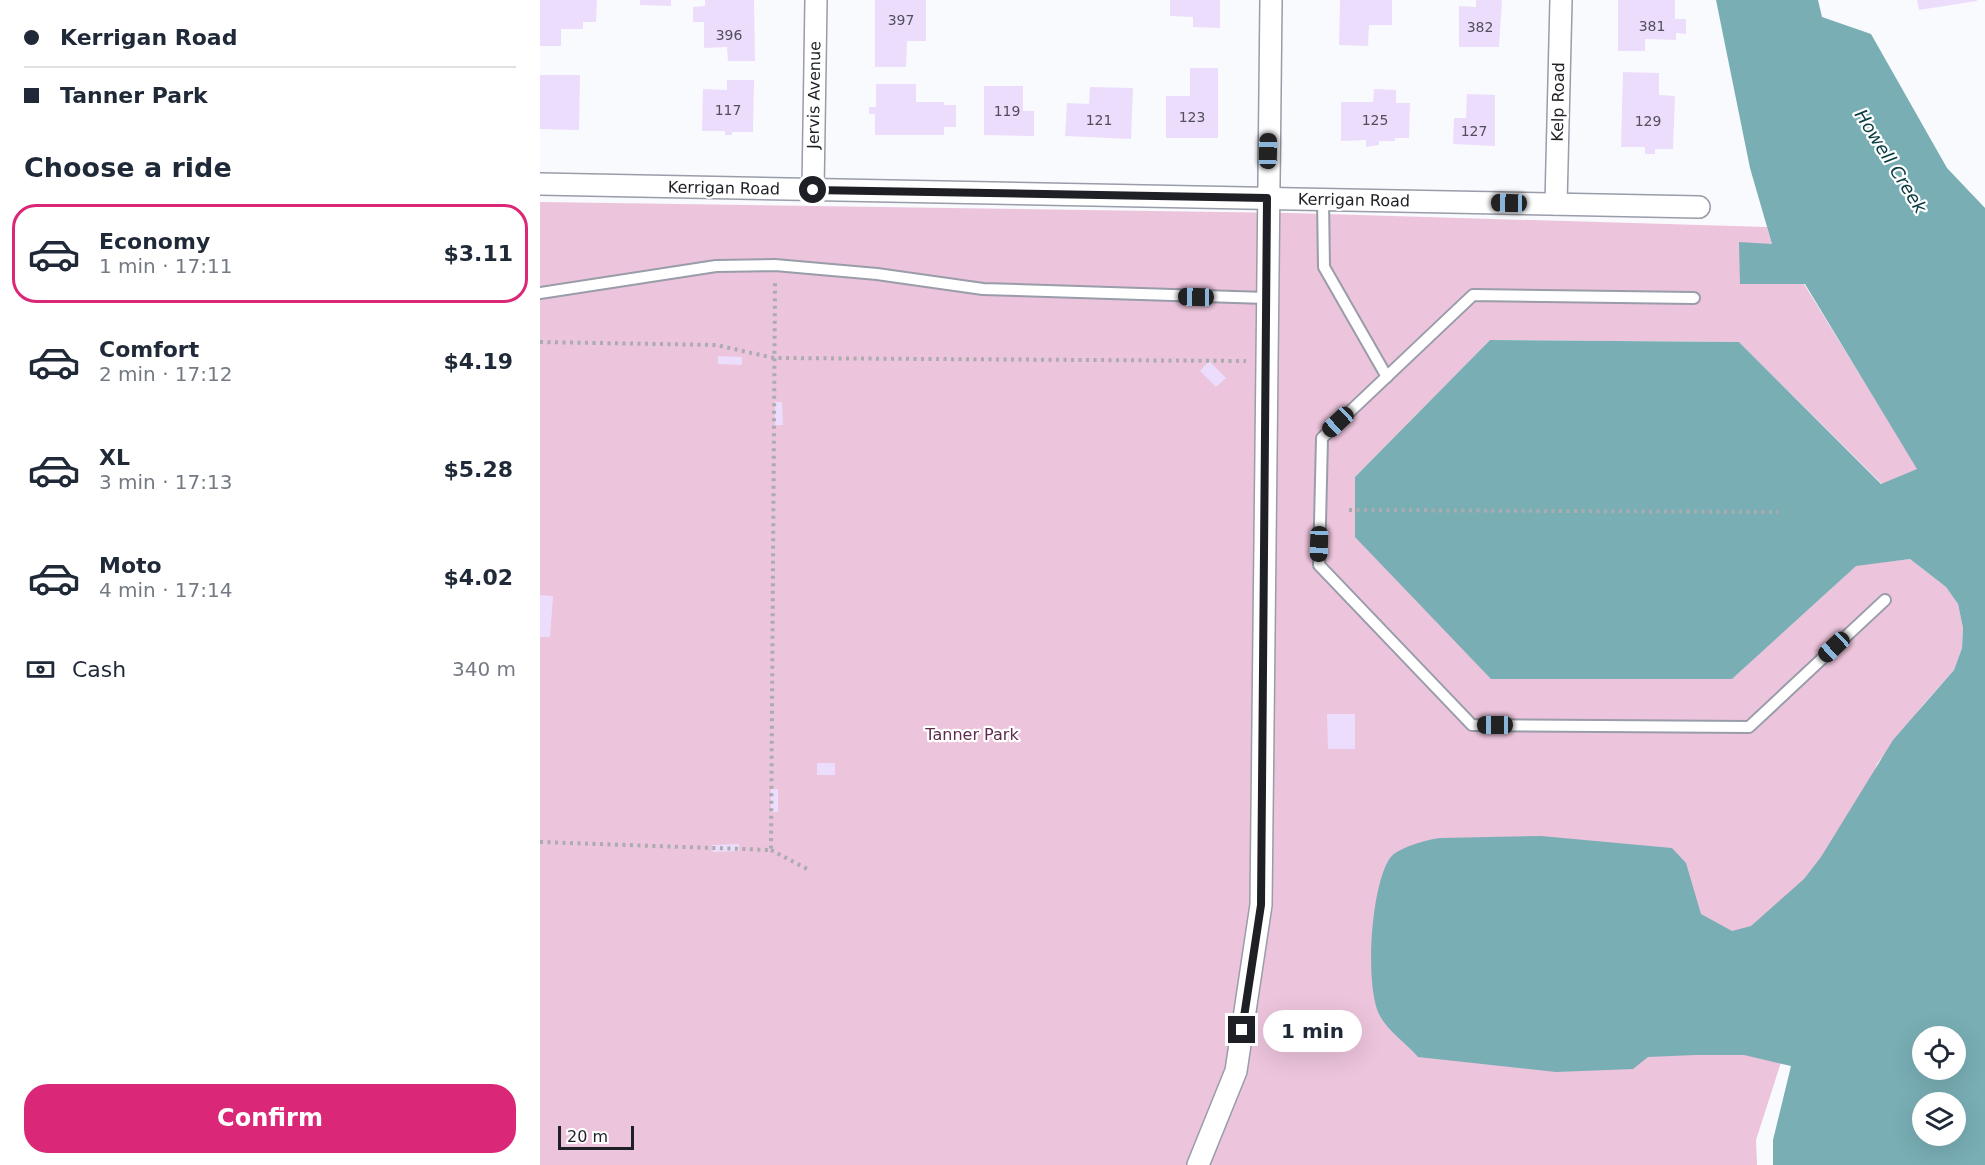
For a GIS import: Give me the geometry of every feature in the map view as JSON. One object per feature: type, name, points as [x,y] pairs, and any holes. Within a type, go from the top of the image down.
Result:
[{"type":"street","name":"Jervis Avenue","points":[[813,190],[816,0]]},
{"type":"street","points":[[1198,1165],[1236,1071],[1261,905],[1265,361],[1271,0]]},
{"type":"street","name":"Kelp Road","points":[[1556,204],[1561,0]]},
{"type":"street","name":"Kerrigan Road","points":[[540,184],[1699,207]]},
{"type":"lane","points":[[1323,200],[1324,267],[1387,377]]},
{"type":"lane","points":[[540,293],[716,266],[775,265],[877,274],[983,289],[1266,298]]},
{"type":"lane","points":[[1694,298],[1473,295],[1322,438],[1319,565],[1472,725],[1749,727],[1885,600]]},
{"type":"path","points":[[771,850],[775,265]]},
{"type":"path","points":[[540,342],[716,345],[774,358],[1265,361]]},
{"type":"path","points":[[1349,510],[1779,513]]},
{"type":"path","points":[[540,842],[771,850],[809,870]]},
{"type":"green space","name":"Tanner Park","points":[[540,202],[1292,213],[1767,227],[1772,244],[1804,284],[1918,469],[1882,484],[1739,342],[1490,340],[1355,477],[1355,537],[1732,679],[1856,565],[1910,559],[1946,587],[1958,604],[1963,628],[1962,648],[1954,670],[1923,705],[1877,764],[1756,1140],[1757,1165],[540,1165]]},
{"type":"water","name":"Howell Creek","points":[[1716,0],[1818,0],[1822,17],[1871,34],[1947,168],[1985,208],[1985,1165],[1773,1165],[1773,1140],[1791,1066],[1744,1055],[1695,1055],[1648,1057],[1633,1069],[1556,1072],[1418,1057],[1383,1022],[1375,1002],[1372,983],[1372,936],[1374,912],[1383,871],[1394,854],[1413,845],[1435,839],[1541,836],[1672,848],[1686,863],[1701,914],[1732,931],[1751,926],[1804,879],[1821,857],[1893,740],[1954,670],[1962,648],[1963,628],[1958,604],[1946,587],[1910,559],[1856,566],[1732,679],[1491,679],[1355,537],[1355,477],[1490,340],[1739,342],[1881,484],[1917,469],[1805,284],[1740,284],[1739,242],[1772,244],[1750,168]]},
{"type":"building","points":[[540,0],[597,0],[596,22],[583,22],[583,29],[561,29],[561,46],[540,46]]},
{"type":"building","points":[[640,0],[671,0],[671,6],[640,5]]},
{"type":"building","points":[[705,0],[754,0],[755,61],[728,61],[727,47],[704,48],[704,22],[693,22],[693,7],[705,6]]},
{"type":"building","points":[[875,0],[926,0],[926,41],[907,41],[906,67],[875,67]]},
{"type":"building","points":[[1170,0],[1220,0],[1220,28],[1193,27],[1193,17],[1170,16]]},
{"type":"building","points":[[1340,0],[1392,0],[1392,25],[1369,25],[1368,46],[1339,45]]},
{"type":"building","points":[[1476,0],[1502,0],[1499,47],[1459,47],[1459,6],[1476,7]]},
{"type":"building","points":[[1618,0],[1675,0],[1675,19],[1686,19],[1686,34],[1676,33],[1676,40],[1645,39],[1645,51],[1618,51]]},
{"type":"building","points":[[1917,0],[1977,0],[1977,1],[1919,10]]},
{"type":"building","points":[[1190,68],[1218,68],[1218,138],[1166,138],[1166,96],[1190,96]]},
{"type":"building","points":[[1623,72],[1659,73],[1659,95],[1675,96],[1673,149],[1655,149],[1655,154],[1645,154],[1645,147],[1621,147]]},
{"type":"building","points":[[540,75],[580,75],[579,130],[540,129]]},
{"type":"building","points":[[727,80],[754,80],[753,132],[732,132],[732,135],[725,135],[725,131],[702,131],[703,89],[727,90]]},
{"type":"building","points":[[876,84],[916,84],[916,102],[944,102],[944,105],[956,105],[956,127],[944,127],[944,135],[875,135],[875,114],[869,114],[869,107],[876,107]]},
{"type":"building","points":[[984,86],[1023,86],[1023,111],[1034,111],[1034,136],[984,135]]},
{"type":"building","points":[[1090,87],[1133,88],[1131,139],[1065,136],[1067,103],[1089,104]]},
{"type":"building","points":[[1374,89],[1396,90],[1396,103],[1410,103],[1409,138],[1379,141],[1379,145],[1366,147],[1366,140],[1341,141],[1341,102],[1373,102]]},
{"type":"building","points":[[1467,94],[1495,95],[1495,146],[1453,144],[1454,118],[1466,118]]},
{"type":"building","points":[[718,356],[742,357],[742,365],[718,364]]},
{"type":"building","points":[[1209,361],[1226,378],[1216,387],[1200,371]]},
{"type":"building","points":[[775,402],[782,402],[783,425],[775,425]]},
{"type":"building","points":[[540,595],[553,596],[550,637],[540,637]]},
{"type":"building","points":[[1327,714],[1355,714],[1355,749],[1328,749]]},
{"type":"building","points":[[817,763],[835,763],[835,775],[817,775]]},
{"type":"building","points":[[771,789],[778,789],[778,812],[771,812]]},
{"type":"building","points":[[739,844],[739,851],[713,852],[712,845]]},
{"type":"route","points":[[813,190],[1267,198],[1261,905],[1242,1030]]}]
